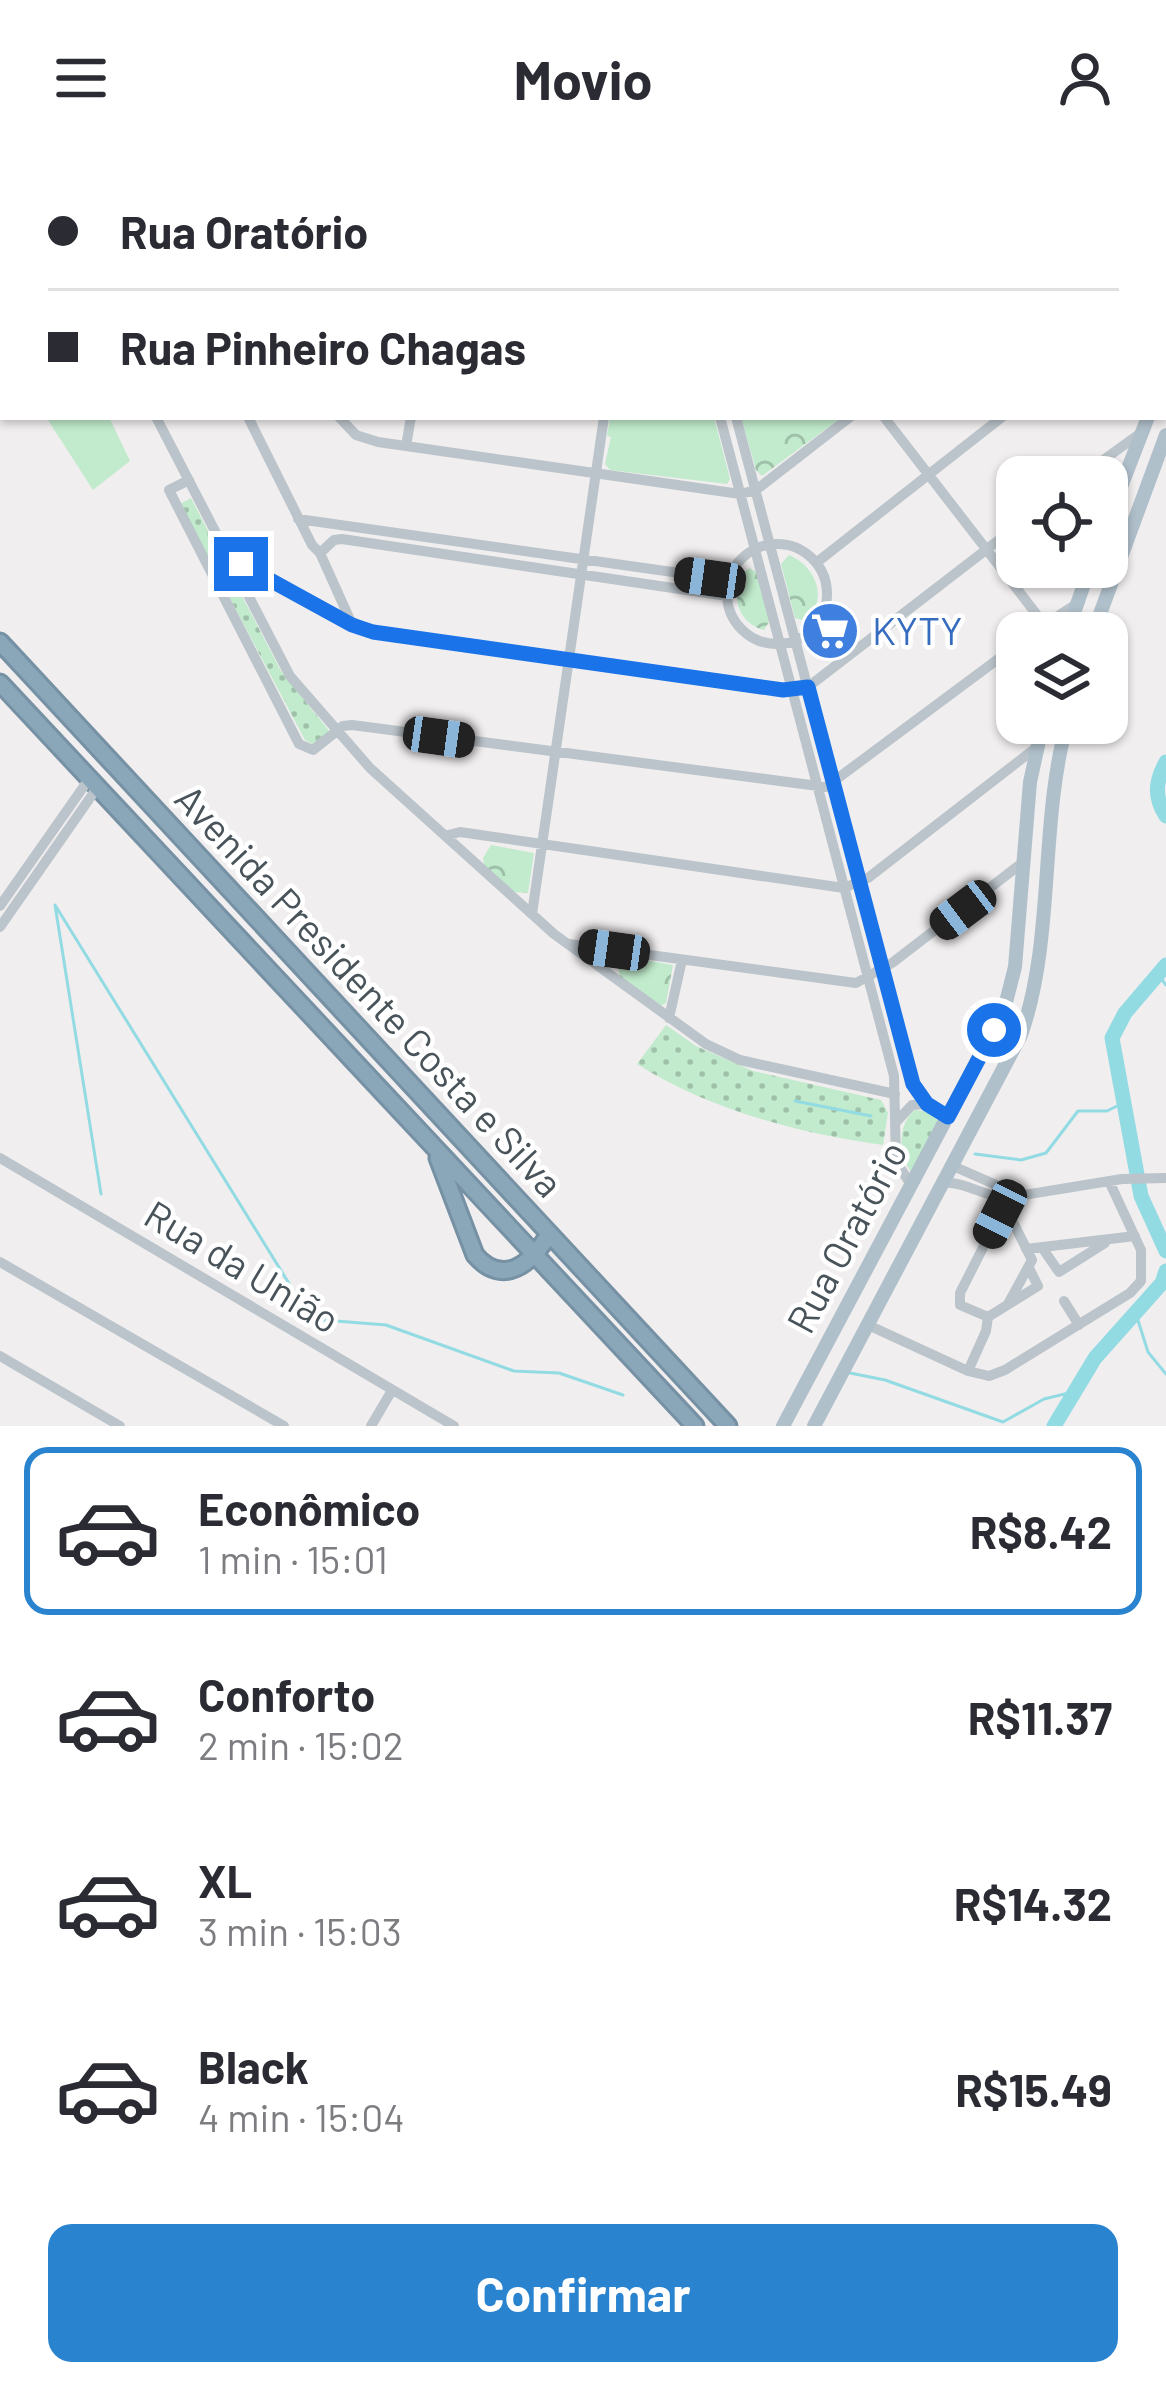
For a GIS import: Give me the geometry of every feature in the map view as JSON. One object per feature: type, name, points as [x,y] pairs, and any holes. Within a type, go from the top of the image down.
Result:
[{"type":"highway","name":"Avenida Presidente Costa e Silva","points":[[0,642],[728,1426]]},
{"type":"highway","name":"Avenida Presidente Costa e Silva","points":[[0,683],[695,1426]]},
{"type":"highway","points":[[434,1148],[478,1260],[497,1271],[512,1271],[535,1256],[549,1234]]},
{"type":"main road","points":[[1129,466],[1145,424]]},
{"type":"main road","points":[[1101,612],[1166,435]]},
{"type":"main road","points":[[1073,612],[1082,588]]},
{"type":"main road","name":"Rua Oratório","points":[[817,1425],[1016,1048],[1030,1006],[1051,791],[1061,744]]},
{"type":"main road","name":"Rua Oratório","points":[[786,1422],[1004,1010],[1015,967],[1037,746]]},
{"type":"main road","points":[[948,1117],[962,1128],[964,1145]]},
{"type":"main road","points":[[911,1185],[924,1190],[942,1185]]},
{"type":"main road","points":[[786,1422],[803,1416],[817,1425]]},
{"type":"street","points":[[158,420],[290,676],[364,762],[566,943],[706,1044],[740,1060],[895,1094]]},
{"type":"street","points":[[249,420],[352,625]]},
{"type":"street","points":[[342,420],[364,438],[406,446],[740,494],[756,490],[846,420]]},
{"type":"street","points":[[406,446],[410,420]]},
{"type":"street","points":[[532,914],[604,420]]},
{"type":"street","points":[[721,420],[894,1076],[896,1161],[911,1185]]},
{"type":"street","points":[[737,420],[913,1084],[927,1104],[948,1117]]},
{"type":"street","points":[[886,420],[987,550],[1027,612]]},
{"type":"street","points":[[816,563],[998,420]]},
{"type":"street","points":[[1108,456],[1145,424]]},
{"type":"street","points":[[189,480],[169,490],[298,744],[313,750],[352,725],[818,787],[833,785],[996,661]]},
{"type":"street","points":[[298,519],[729,580]]},
{"type":"street","points":[[320,553],[342,539],[727,596]]},
{"type":"street","points":[[232,563],[373,632],[793,691],[808,687],[996,543]]},
{"type":"street","points":[[770,544],[796,548],[816,563],[824,578],[825,603],[815,626],[796,641],[780,645],[760,642],[743,632],[731,615],[727,596],[736,566],[754,549],[770,544]]},
{"type":"street","points":[[1065,612],[1075,605]]},
{"type":"street","points":[[445,836],[460,832],[844,888],[859,883],[1037,746]]},
{"type":"street","points":[[1004,772],[1018,773],[1030,782]]},
{"type":"street","points":[[0,906],[93,783]]},
{"type":"street","points":[[0,927],[93,783]]},
{"type":"street","points":[[469,857],[489,838]]},
{"type":"street","points":[[566,943],[852,983],[882,969],[1022,863]]},
{"type":"street","points":[[998,883],[1021,890]]},
{"type":"street","points":[[597,966],[614,950]]},
{"type":"street","points":[[669,1018],[682,959]]},
{"type":"street","points":[[895,1123],[905,1110],[927,1104]]},
{"type":"street","points":[[0,1178],[4,1161]]},
{"type":"street","name":"Rua da União","points":[[4,1161],[454,1426]]},
{"type":"street","points":[[952,1166],[1005,1198],[1038,1286],[988,1317],[968,1371]]},
{"type":"street","points":[[942,1185],[954,1183],[1005,1198],[1152,1176],[1166,1178]]},
{"type":"street","points":[[868,1325],[968,1371],[989,1376],[1005,1370],[1130,1294],[1141,1280],[1141,1250],[1120,1180]]},
{"type":"street","points":[[988,1317],[963,1308],[959,1300],[1005,1198]]},
{"type":"street","points":[[1026,1249],[1136,1236]]},
{"type":"street","points":[[1043,1249],[1059,1272],[1108,1241]]},
{"type":"street","points":[[0,1262],[284,1426]]},
{"type":"street","points":[[1064,1301],[1079,1324]]},
{"type":"street","points":[[0,1356],[120,1426]]},
{"type":"street","points":[[371,1426],[391,1391]]},
{"type":"green space","points":[[48,420],[110,420],[130,461],[93,490]]},
{"type":"green space","points":[[610,420],[715,420],[730,479],[727,484],[610,470],[605,464],[611,437],[607,436]]},
{"type":"green space","points":[[742,420],[838,420],[762,476],[756,470]]},
{"type":"green space","points":[[191,498],[281,671],[330,732],[312,744],[305,740],[180,504]]},
{"type":"green space","points":[[789,555],[807,567],[816,585],[817,604],[805,621],[795,618],[781,564]]},
{"type":"green space","points":[[750,568],[757,573],[769,622],[764,630],[743,616],[737,601],[739,575]]},
{"type":"green space","points":[[491,845],[534,853],[528,893],[514,892],[484,865]]},
{"type":"green space","points":[[622,956],[673,965],[666,1003],[660,1006],[620,976],[617,962]]},
{"type":"green space","points":[[666,1025],[696,1046],[753,1071],[881,1100],[888,1113],[883,1145],[756,1117],[665,1080],[637,1064]]},
{"type":"green space","points":[[915,1110],[931,1112],[938,1122],[912,1173],[902,1141],[905,1124]]},
{"type":"waterway","points":[[1166,762],[1157,789],[1166,816]]},
{"type":"waterway","points":[[101,1194],[55,905],[311,1319],[386,1325],[514,1371],[559,1373],[623,1395]]},
{"type":"waterway","points":[[1166,965],[1125,1013],[1112,1038],[1141,1196],[1166,1251]]},
{"type":"waterway","points":[[1159,976],[1166,985]]},
{"type":"waterway","points":[[795,1101],[871,1116]]},
{"type":"waterway","points":[[975,1154],[1021,1160],[1046,1153],[1078,1111],[1107,1111],[1123,1103]]},
{"type":"waterway","points":[[1054,1426],[1095,1358],[1162,1283],[1166,1271]]},
{"type":"waterway","points":[[1136,1314],[1148,1352],[1166,1374]]},
{"type":"waterway","points":[[850,1373],[885,1380],[1003,1422],[1044,1399],[1073,1392]]},
{"type":"place","name":"KYTY","points":[[830,631]]},
{"type":"route","points":[[241,564],[373,632],[783,690],[808,687],[913,1084],[927,1104],[948,1117],[994,1030]]}]
